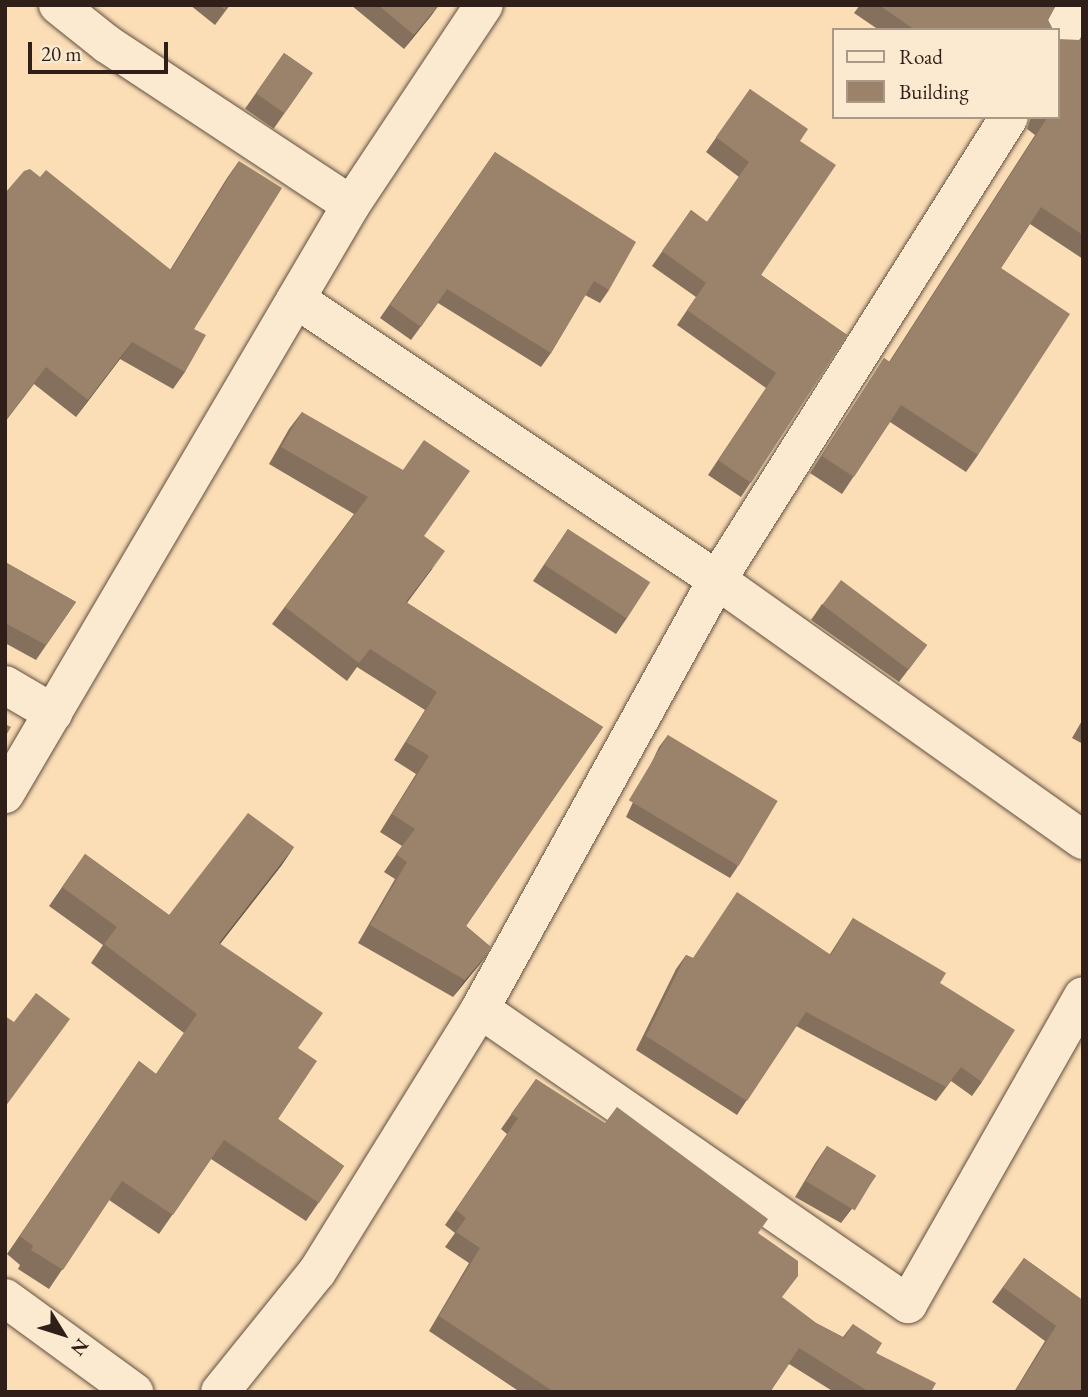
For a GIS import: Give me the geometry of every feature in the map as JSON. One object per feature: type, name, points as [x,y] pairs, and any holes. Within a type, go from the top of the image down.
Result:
[{"type":"street","points":[[58,5],[107,44],[351,205]]},
{"type":"street","points":[[5,794],[351,205],[484,5]]},
{"type":"street","points":[[1060,35],[1079,5]]},
{"type":"street","points":[[220,1392],[317,1272],[480,1009],[717,580],[1008,119]]},
{"type":"street","points":[[296,299],[717,580],[1083,840]]},
{"type":"street","points":[[5,685],[53,713]]},
{"type":"street","points":[[480,1009],[908,1304],[1083,996]]},
{"type":"street","points":[[5,1298],[134,1392]]},
{"type":"building","points":[[378,5],[438,5],[414,35]]},
{"type":"building","points":[[879,5],[1056,5],[1048,20],[1052,28],[912,28]]},
{"type":"building","points":[[1083,37],[1083,235],[1041,207],[1001,268],[1070,314],[978,455],[901,405],[854,477],[822,456],[884,358],[890,362],[1046,119],[1060,119],[1060,39],[1080,40]]},
{"type":"building","points":[[284,53],[313,73],[285,113],[256,93]]},
{"type":"building","points":[[750,89],[808,129],[800,141],[836,165],[761,275],[847,335],[751,483],[718,460],[776,373],[687,310],[706,283],[662,251],[691,210],[707,222],[749,162],[716,137]]},
{"type":"building","points":[[495,152],[636,242],[609,290],[594,281],[551,353],[447,289],[421,327],[390,305]]},
{"type":"building","points":[[239,161],[282,188],[194,329],[206,335],[185,372],[132,342],[88,400],[46,367],[5,421],[5,193],[24,171],[30,169],[40,177],[46,170],[171,270]]},
{"type":"building","points":[[302,412],[403,470],[424,440],[470,471],[424,536],[445,551],[406,602],[603,727],[466,926],[492,948],[465,980],[370,925],[407,862],[396,854],[415,829],[392,814],[429,756],[406,742],[437,692],[370,649],[359,663],[285,607],[368,497],[281,447]]},
{"type":"building","points":[[568,529],[650,582],[627,618],[545,565]]},
{"type":"building","points":[[5,562],[76,602],[46,645],[5,623]]},
{"type":"building","points":[[841,580],[927,645],[909,670],[822,605]]},
{"type":"building","points":[[5,724],[11,727],[5,737]]},
{"type":"building","points":[[668,735],[778,801],[739,866],[629,800]]},
{"type":"building","points":[[248,813],[294,847],[219,943],[323,1013],[298,1048],[317,1061],[278,1119],[344,1166],[319,1203],[224,1140],[173,1215],[122,1181],[63,1270],[31,1250],[33,1246],[20,1236],[139,1061],[156,1074],[197,1014],[104,944],[117,927],[62,887],[85,854],[169,915]]},
{"type":"building","points":[[737,892],[831,955],[853,918],[946,973],[940,983],[1015,1030],[982,1082],[961,1067],[946,1087],[806,1012],[747,1101],[646,1036],[686,955],[693,958]]},
{"type":"building","points":[[36,993],[70,1019],[5,1107],[5,1016],[14,1022]]},
{"type":"building","points":[[536,1079],[605,1123],[617,1107],[768,1219],[758,1233],[798,1261],[798,1276],[782,1297],[816,1323],[844,1338],[853,1324],[882,1343],[876,1353],[936,1383],[931,1392],[869,1392],[799,1348],[770,1392],[554,1392],[439,1316],[480,1248],[456,1232],[466,1218],[456,1210],[518,1118],[511,1114]]},
{"type":"building","points":[[827,1146],[876,1175],[855,1211],[806,1181]]},
{"type":"building","points":[[1024,1258],[1081,1299],[1083,1297],[1083,1392],[1015,1392],[1056,1326],[1003,1287]]}]
